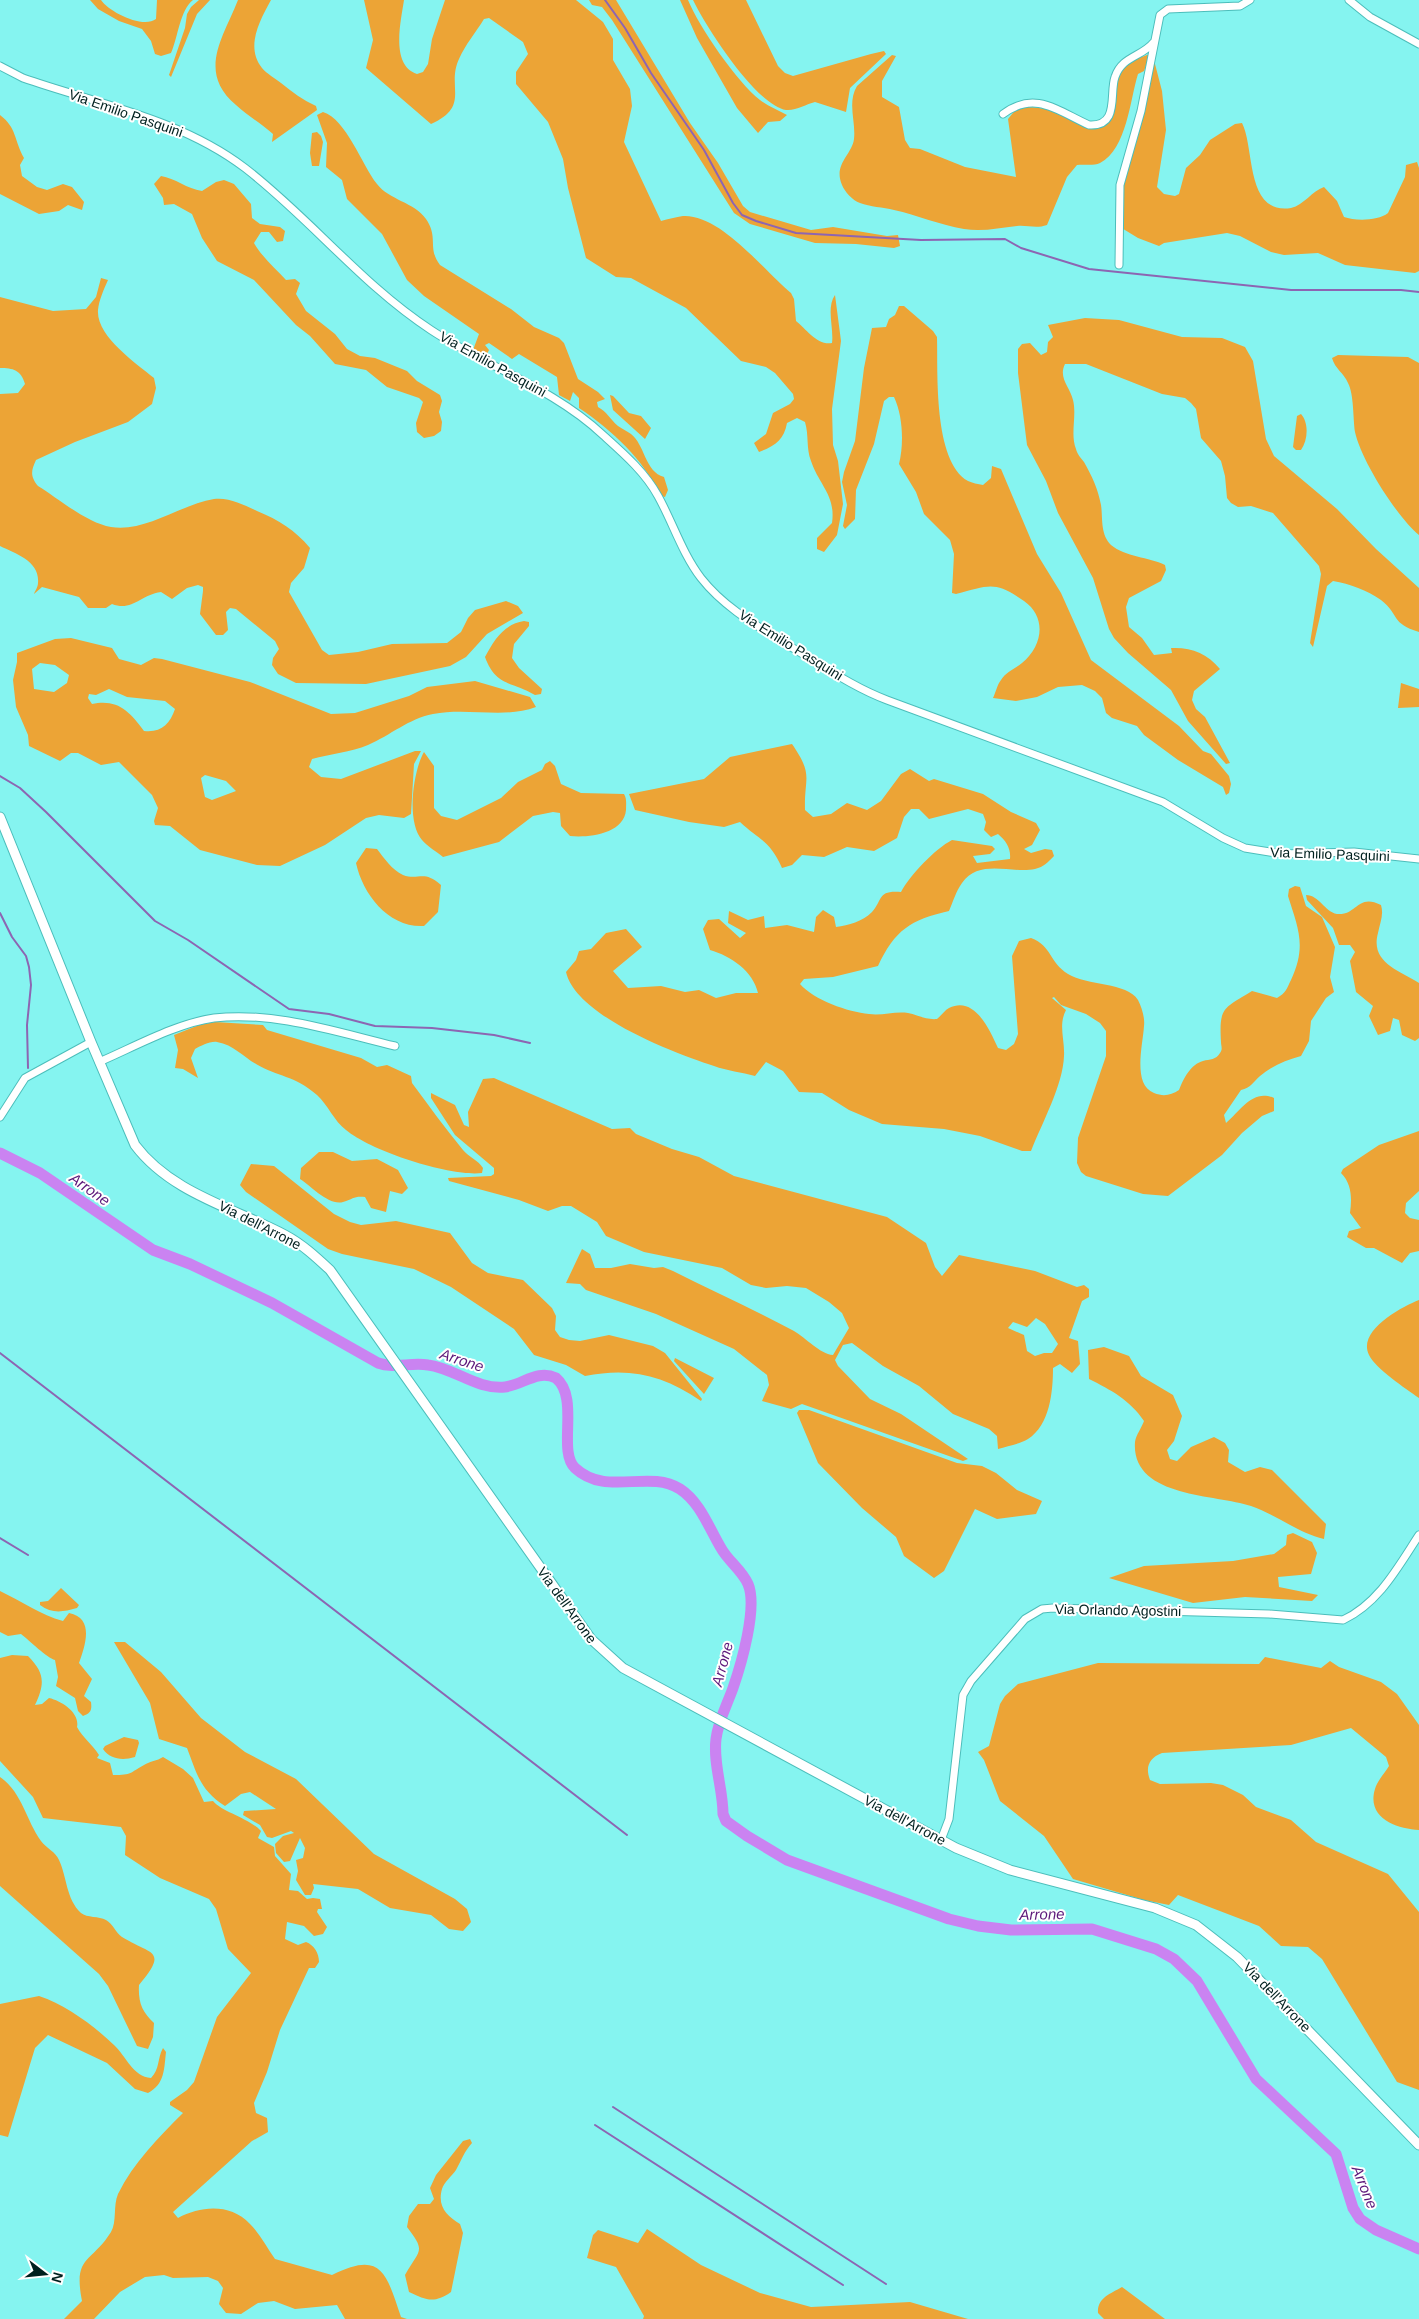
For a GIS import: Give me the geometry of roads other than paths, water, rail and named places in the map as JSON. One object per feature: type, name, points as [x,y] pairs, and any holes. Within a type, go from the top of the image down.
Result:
[{"type":"street","points":[[1119,265],[1120,185],[1141,111],[1160,14],[1165,10],[1240,6],[1250,0]]},
{"type":"street","points":[[1349,0],[1370,17],[1419,44]]},
{"type":"street","points":[[1003,114],[1014,106],[1031,103],[1066,112],[1089,125],[1101,123],[1108,117],[1113,106],[1113,82],[1120,66],[1127,58],[1142,52],[1154,41]]},
{"type":"street","name":"Via Emilio Pasquini","points":[[0,66],[23,78],[174,128],[201,141],[244,167],[400,307],[432,331],[528,382],[582,415],[648,479],[682,549],[701,578],[716,594],[747,620],[854,684],[887,700],[1158,800],[1182,812],[1228,841],[1245,848],[1282,854],[1354,852],[1419,859]]},
{"type":"street","name":"Via dell'Arrone","points":[[0,817],[129,1133],[144,1157],[169,1179],[285,1235],[311,1252],[336,1277],[591,1639],[623,1668],[941,1840],[1010,1870],[1155,1908],[1179,1916],[1202,1929],[1237,1957],[1419,2145]]},
{"type":"street","points":[[99,1062],[191,1024],[213,1018],[246,1016],[292,1021],[395,1046]]},
{"type":"street","points":[[0,1117],[25,1078],[91,1042]]},
{"type":"street","name":"Via Orlando Agostini","points":[[941,1840],[949,1819],[963,1695],[971,1681],[1033,1613],[1052,1608],[1269,1614],[1343,1620],[1354,1615],[1378,1595],[1419,1535]]},
{"type":"waterway","points":[[605,0],[625,28],[651,73],[704,150],[733,203],[742,215],[756,221],[796,233],[921,240],[1005,239],[1021,248],[1089,269],[1291,290],[1401,290],[1419,292]]},
{"type":"waterway","points":[[0,776],[20,788],[46,812],[155,921],[188,940],[289,1009],[329,1014],[375,1026],[432,1028],[494,1035],[530,1043]]},
{"type":"waterway","points":[[0,913],[12,937],[26,956],[29,967],[31,985],[27,1025],[28,1068]]},
{"type":"waterway","name":"Arrone","points":[[0,1153],[40,1173],[153,1250],[190,1264],[272,1303],[378,1363],[384,1365],[422,1364],[438,1367],[475,1382],[495,1387],[512,1386],[536,1376],[543,1375],[556,1378],[563,1387],[567,1398],[568,1450],[570,1460],[575,1468],[587,1476],[600,1481],[654,1481],[680,1489],[699,1508],[724,1553],[748,1584],[751,1594],[751,1607],[744,1651],[717,1732],[715,1748],[723,1814],[726,1821],[787,1860],[949,1919],[978,1926],[1011,1930],[1092,1929],[1156,1949],[1174,1959],[1197,1981],[1256,2079],[1336,2154],[1353,2208],[1360,2219],[1376,2230],[1419,2249]]},
{"type":"waterway","points":[[0,1353],[627,1835]]},
{"type":"waterway","points":[[0,1538],[28,1555]]},
{"type":"waterway","points":[[613,2107],[886,2284]]},
{"type":"waterway","points":[[595,2125],[843,2285]]}]
